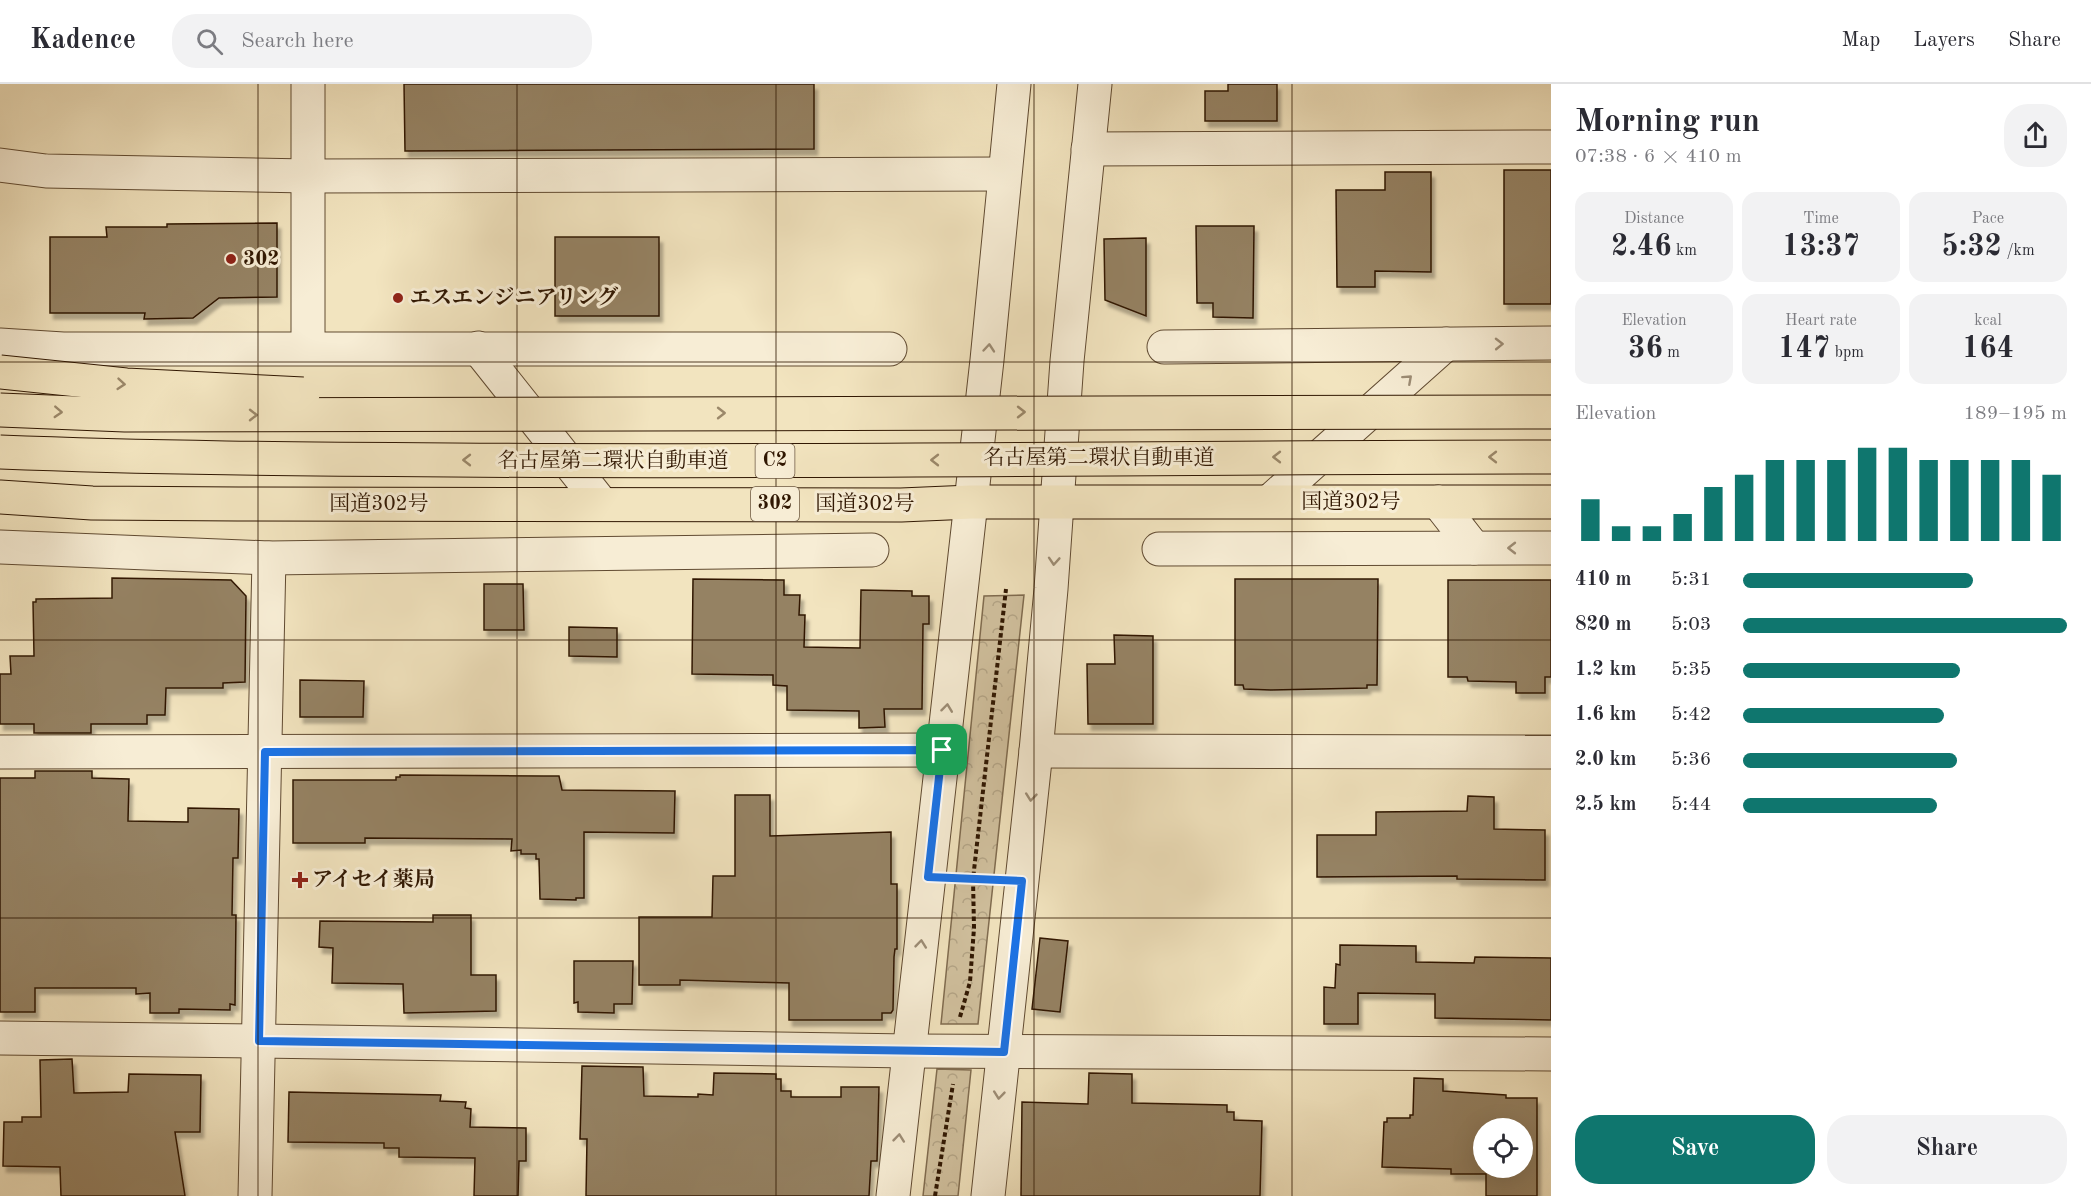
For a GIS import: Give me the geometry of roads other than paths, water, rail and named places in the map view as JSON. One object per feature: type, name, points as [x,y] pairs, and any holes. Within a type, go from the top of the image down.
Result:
[{"type":"highway","points":[[0,372],[126,385],[677,413]]},
{"type":"highway","name":"C2","points":[[0,410],[125,416],[1551,412]]},
{"type":"highway","name":"名古屋第二環状自動車道","points":[[0,452],[124,457],[663,462],[1217,457],[1551,457]]},
{"type":"highway","name":"国道302号","points":[[0,498],[92,503],[193,504],[902,505],[971,502],[1551,501]]},
{"type":"street","points":[[308,84],[308,348]]},
{"type":"street","points":[[893,1196],[987,360],[1014,84]]},
{"type":"street","points":[[988,1196],[1036,752],[1058,502],[1067,361],[1095,84]]},
{"type":"street","points":[[1088,149],[1551,147]]},
{"type":"street","points":[[0,165],[46,171],[308,176],[1004,174]]},
{"type":"street","points":[[1164,347],[1551,343]]},
{"type":"street","points":[[1270,501],[1446,344]]},
{"type":"street","points":[[0,345],[63,349],[890,349]]},
{"type":"street","points":[[478,348],[601,503]]},
{"type":"street","points":[[1438,502],[1474,548]]},
{"type":"street","points":[[0,547],[269,558],[872,550]]},
{"type":"street","points":[[1159,549],[1551,548]]},
{"type":"street","points":[[255,1196],[269,558]]},
{"type":"street","points":[[0,752],[942,750]]},
{"type":"street","points":[[1036,752],[1551,752]]},
{"type":"street","points":[[0,1038],[956,1052],[1551,1054]]},
{"type":"place","name":"302","points":[[231,259]]},
{"type":"place","name":"エスエンジニアリング","points":[[398,298]]},
{"type":"place","name":"アイセイ薬局","points":[[300,880]]}]
